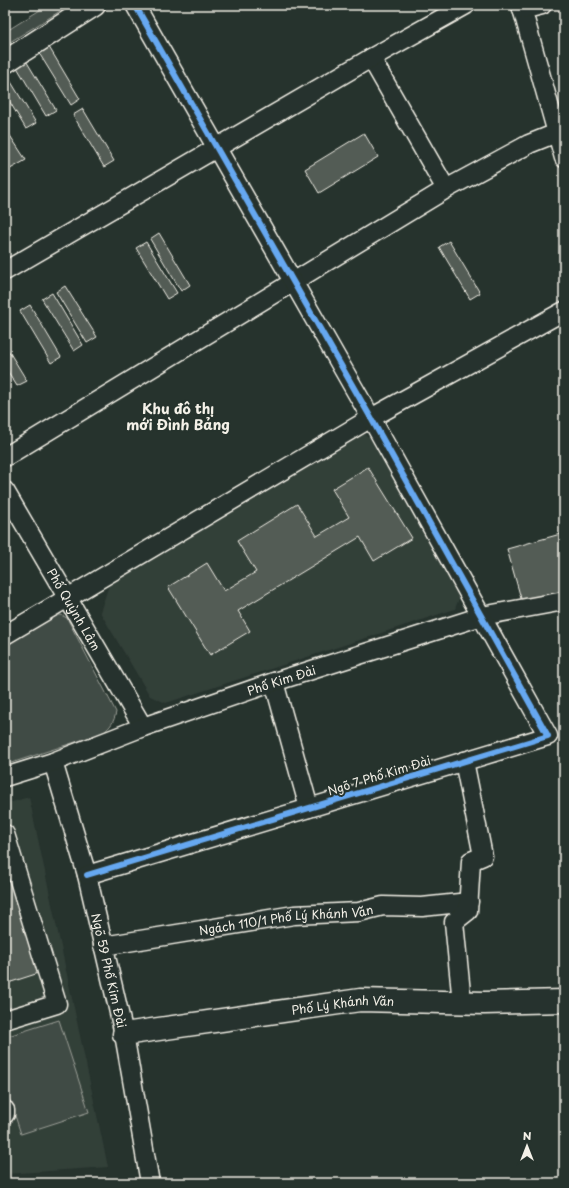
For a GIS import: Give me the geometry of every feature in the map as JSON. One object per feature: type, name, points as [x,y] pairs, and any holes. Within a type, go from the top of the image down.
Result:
[{"type":"main road","points":[[5,62],[94,5]]},
{"type":"main road","name":"Phố Lý Khánh Văn","points":[[124,1034],[360,1000],[462,1003],[564,1001]]},
{"type":"street","points":[[135,5],[371,418],[482,616]]},
{"type":"street","points":[[5,271],[370,58],[466,5]]},
{"type":"street","points":[[542,5],[522,8],[561,130],[564,158]]},
{"type":"street","points":[[370,58],[446,189]]},
{"type":"street","points":[[5,457],[446,189],[530,144],[561,130]]},
{"type":"street","points":[[5,635],[371,418],[564,311]]},
{"type":"street","name":"Phố Quỳnh Lâm","points":[[5,491],[143,727]]},
{"type":"street","name":"Phố Kim Đài","points":[[5,777],[53,762],[143,727],[274,682],[482,616],[564,601]]},
{"type":"street","name":"Ngõ 7 Phố Kim Đài","points":[[86,875],[548,736],[482,616]]},
{"type":"street","points":[[274,682],[308,808]]},
{"type":"street","points":[[462,1003],[454,922],[468,911],[470,861],[483,856],[464,761]]},
{"type":"street","name":"Ngõ 59 Phố Kim Đài","points":[[53,762],[86,875],[124,1034],[150,1183]]},
{"type":"street","points":[[5,834],[58,1004],[5,1020]]},
{"type":"street","name":"Ngách 110/1 Phố Lý Khánh Văn","points":[[103,946],[294,915],[359,912],[383,906],[422,907],[469,902]]},
{"type":"shaded area","points":[[48,5],[70,5],[5,45],[5,32]]},
{"type":"shaded area","points":[[356,431],[374,439],[462,590],[455,609],[166,703],[150,696],[100,612],[109,585]]},
{"type":"shaded area","points":[[53,615],[61,615],[67,618],[116,712],[114,719],[103,733],[5,765],[5,644]]},
{"type":"shaded area","points":[[29,797],[108,1167],[5,1174],[5,804]]},
{"type":"shaded area","points":[[59,1020],[89,1112],[21,1134],[5,1085],[5,1037]]},
{"type":"building","points":[[49,47],[80,99],[71,105],[39,53]]},
{"type":"building","points":[[25,59],[56,110],[46,116],[15,64]]},
{"type":"building","points":[[5,72],[36,123],[26,129],[5,94]]},
{"type":"building","points":[[83,109],[114,161],[104,167],[73,115]]},
{"type":"building","points":[[5,128],[26,160],[5,172]]},
{"type":"building","points":[[364,133],[378,157],[319,193],[305,169]]},
{"type":"building","points":[[159,233],[190,285],[181,291],[150,239]]},
{"type":"building","points":[[449,241],[480,293],[470,299],[439,247]]},
{"type":"building","points":[[146,242],[177,293],[167,299],[136,248]]},
{"type":"building","points":[[65,286],[97,337],[87,343],[56,292]]},
{"type":"building","points":[[52,293],[83,345],[74,351],[42,299]]},
{"type":"building","points":[[30,305],[61,357],[51,363],[20,311]]},
{"type":"building","points":[[5,345],[27,381],[17,386],[5,367]]},
{"type":"building","points":[[368,467],[412,538],[374,561],[360,537],[238,611],[250,631],[210,655],[168,587],[207,563],[224,591],[256,572],[237,541],[297,504],[317,536],[349,517],[332,489]]},
{"type":"building","points":[[564,533],[564,591],[522,602],[507,549]]},
{"type":"building","points":[[5,860],[42,972],[5,984]]},
{"type":"cycle path","points":[[87,875],[548,736],[371,418],[135,5]]},
{"type":"district","name":"Khu đô thị mới Đình Bảng","points":[[178,416]]}]
